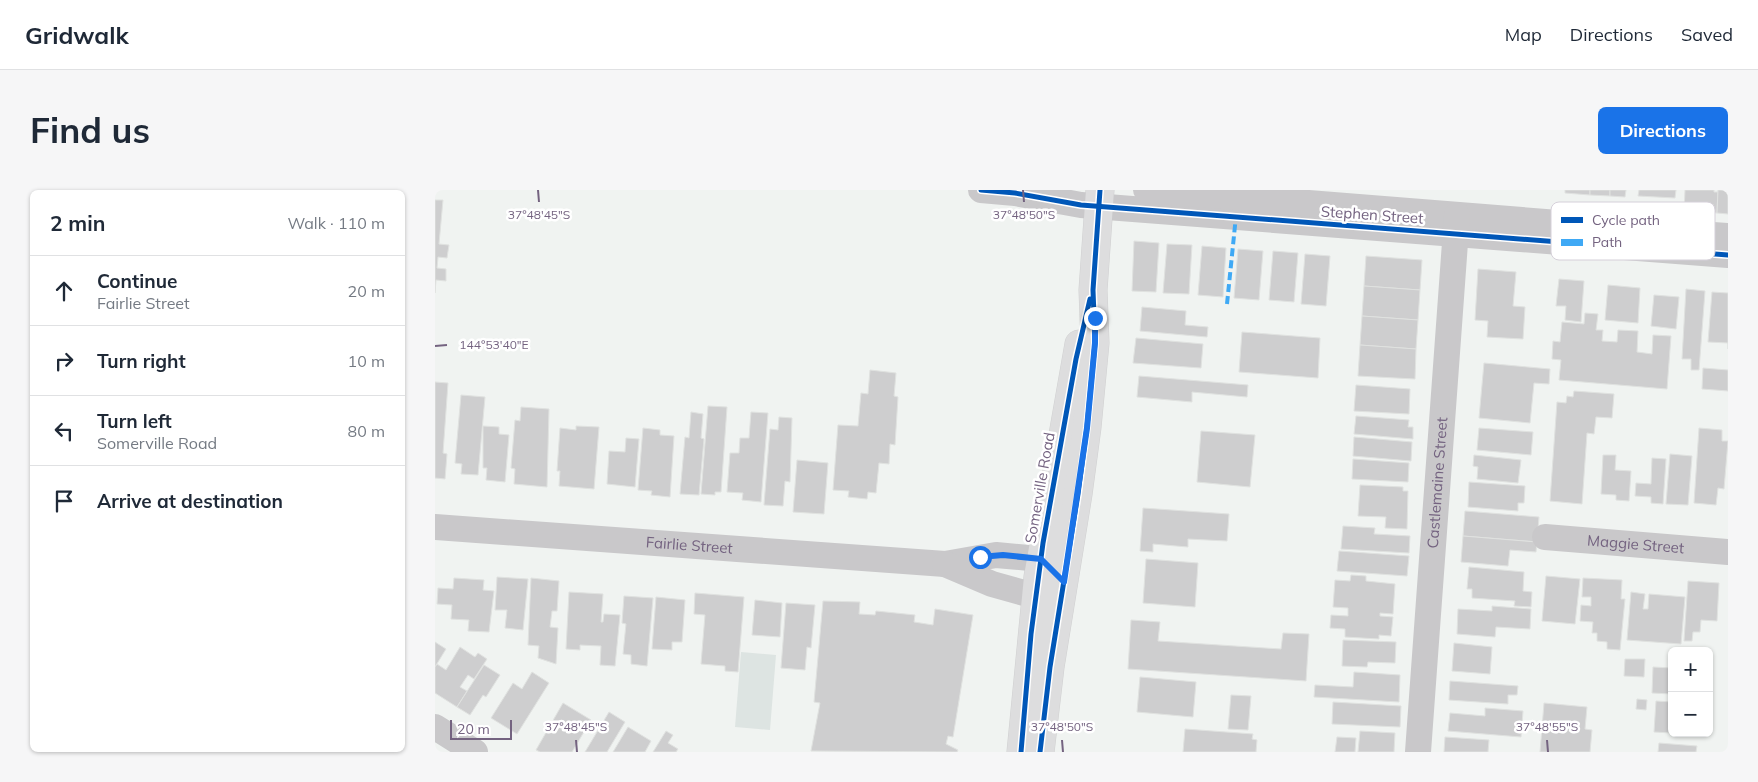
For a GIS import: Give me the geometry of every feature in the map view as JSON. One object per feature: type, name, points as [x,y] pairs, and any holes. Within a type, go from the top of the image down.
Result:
[{"type":"main road","name":"Somerville Road","points":[[1040,752],[1046,693],[1078,494],[1091,382],[1095,336],[1093,290],[1100,198]]},
{"type":"main road","name":"Somerville Road","points":[[1021,752],[1035,596],[1076,359],[1093,290]]},
{"type":"main road","points":[[1035,596],[1064,582],[1041,559]]},
{"type":"street","name":"Stephen Street","points":[[981,190],[1025,191],[1057,202],[1100,198],[1407,210]]},
{"type":"street","name":"Stephen Street","points":[[1146,190],[1407,210],[1457,224],[1551,235]]},
{"type":"street","name":"Stephen Street","points":[[1457,224],[1551,228]]},
{"type":"street","name":"Castlemaine Street","points":[[1418,752],[1457,224]]},
{"type":"street","name":"Stephen Street","points":[[1715,235],[1728,236]]},
{"type":"street","name":"Stephen Street","points":[[1715,254],[1728,255]]},
{"type":"street","name":"Fairlie Street","points":[[435,527],[945,564],[980,557],[1006,555],[1041,559]]},
{"type":"street","name":"Maggie Street","points":[[1545,537],[1728,552]]},
{"type":"street","points":[[1004,587],[1006,555]]},
{"type":"street","name":"Fairlie Street","points":[[945,564],[1004,587],[1035,596]]},
{"type":"street","points":[[435,727],[475,752]]},
{"type":"shaded area","points":[[741,652],[776,655],[770,730],[735,727]]},
{"type":"building","points":[[1565,190],[1590,190],[1590,195],[1565,193]]},
{"type":"building","points":[[1590,190],[1610,190],[1610,196],[1590,195]]},
{"type":"building","points":[[1610,190],[1626,190],[1625,197],[1610,196]]},
{"type":"building","points":[[1639,190],[1676,190],[1675,198],[1638,196]]},
{"type":"building","points":[[1685,190],[1714,190],[1714,192],[1718,192],[1717,213],[1715,213],[1715,202],[1684,202]]},
{"type":"building","points":[[1718,190],[1728,190],[1728,214],[1717,213]]},
{"type":"building","points":[[435,200],[443,200],[439,244],[449,245],[447,258],[438,257],[437,268],[446,269],[446,281],[436,280],[435,293]]},
{"type":"building","points":[[1134,241],[1159,243],[1156,292],[1132,291]]},
{"type":"building","points":[[1167,244],[1192,245],[1189,294],[1163,293]]},
{"type":"building","points":[[1202,246],[1226,248],[1223,297],[1198,295]]},
{"type":"building","points":[[1238,249],[1263,251],[1259,300],[1234,298]]},
{"type":"building","points":[[1273,251],[1298,253],[1294,302],[1269,300]]},
{"type":"building","points":[[1305,254],[1330,256],[1326,306],[1301,304]]},
{"type":"building","points":[[1366,256],[1422,260],[1420,290],[1364,286]]},
{"type":"building","points":[[1478,269],[1516,272],[1513,306],[1525,307],[1523,339],[1487,337],[1488,321],[1475,320]]},
{"type":"building","points":[[1559,279],[1584,281],[1581,322],[1565,320],[1566,306],[1556,306]]},
{"type":"building","points":[[1608,285],[1640,288],[1638,323],[1605,320]]},
{"type":"building","points":[[1364,286],[1420,290],[1418,320],[1362,316]]},
{"type":"building","points":[[1686,289],[1705,291],[1699,370],[1691,370],[1691,359],[1682,359]]},
{"type":"building","points":[[1712,292],[1728,293],[1728,343],[1708,342]]},
{"type":"building","points":[[1654,295],[1679,297],[1676,329],[1651,326]]},
{"type":"building","points":[[1142,307],[1186,311],[1185,325],[1208,327],[1207,337],[1140,331]]},
{"type":"building","points":[[1585,313],[1598,314],[1596,330],[1603,330],[1602,341],[1617,342],[1618,330],[1638,331],[1637,352],[1652,354],[1653,335],[1671,336],[1667,389],[1559,380],[1561,360],[1552,359],[1553,341],[1560,342],[1562,322],[1584,324]]},
{"type":"building","points":[[1362,316],[1418,320],[1416,349],[1360,345]]},
{"type":"building","points":[[1242,332],[1320,338],[1318,378],[1239,372]]},
{"type":"building","points":[[1136,338],[1203,344],[1201,368],[1133,363]]},
{"type":"building","points":[[1360,345],[1416,349],[1415,379],[1358,376]]},
{"type":"building","points":[[1484,363],[1550,369],[1549,384],[1534,383],[1530,423],[1479,418]]},
{"type":"building","points":[[1703,368],[1728,370],[1728,391],[1702,389]]},
{"type":"building","points":[[870,370],[896,373],[894,396],[898,397],[895,445],[890,444],[889,464],[879,463],[876,493],[868,492],[867,499],[848,497],[849,491],[833,490],[838,425],[858,426],[861,393],[868,394]]},
{"type":"building","points":[[1139,376],[1248,385],[1247,397],[1192,392],[1192,402],[1137,397]]},
{"type":"building","points":[[435,382],[448,383],[443,453],[447,454],[445,479],[435,478]]},
{"type":"building","points":[[1356,385],[1410,389],[1409,414],[1354,411]]},
{"type":"building","points":[[1574,391],[1614,394],[1612,418],[1596,417],[1594,434],[1587,433],[1582,504],[1550,501],[1557,402],[1566,403],[1567,396],[1573,397]]},
{"type":"building","points":[[461,395],[485,397],[478,475],[461,474],[462,464],[455,463]]},
{"type":"building","points":[[708,406],[727,407],[721,492],[715,492],[715,495],[701,494]]},
{"type":"building","points":[[521,407],[549,409],[547,487],[514,484],[515,469],[511,468],[515,420],[520,421]]},
{"type":"building","points":[[691,412],[703,414],[701,438],[704,439],[699,495],[680,494],[685,437],[689,438]]},
{"type":"building","points":[[751,412],[768,413],[761,502],[742,500],[743,493],[727,492],[730,453],[739,453],[740,438],[749,438]]},
{"type":"building","points":[[1356,416],[1409,420],[1408,427],[1413,427],[1413,439],[1354,434]]},
{"type":"building","points":[[779,417],[792,418],[790,482],[785,481],[783,506],[764,505],[770,429],[778,430]]},
{"type":"building","points":[[483,426],[499,427],[499,434],[509,435],[505,482],[486,480],[487,468],[483,468]]},
{"type":"building","points":[[576,426],[599,427],[594,489],[559,486],[560,471],[557,471],[560,428],[576,430]]},
{"type":"building","points":[[643,428],[660,430],[660,435],[674,436],[670,497],[651,495],[652,491],[638,490]]},
{"type":"building","points":[[1479,428],[1533,432],[1531,455],[1477,450]]},
{"type":"building","points":[[1699,428],[1722,430],[1722,441],[1728,441],[1724,489],[1718,488],[1716,505],[1694,503]]},
{"type":"building","points":[[1201,431],[1255,435],[1250,487],[1197,482]]},
{"type":"building","points":[[1354,437],[1412,442],[1411,461],[1353,456]]},
{"type":"building","points":[[626,438],[639,439],[635,487],[607,484],[609,451],[625,452]]},
{"type":"building","points":[[1670,454],[1692,456],[1688,505],[1666,504]]},
{"type":"building","points":[[1474,455],[1521,460],[1518,483],[1477,479],[1478,467],[1473,466]]},
{"type":"building","points":[[1603,455],[1616,455],[1615,470],[1631,471],[1629,501],[1616,500],[1616,495],[1601,494]]},
{"type":"building","points":[[1652,458],[1666,459],[1663,504],[1651,503],[1651,497],[1635,496],[1636,483],[1651,484]]},
{"type":"building","points":[[1353,459],[1409,463],[1408,482],[1352,479]]},
{"type":"building","points":[[797,460],[828,463],[824,514],[793,512]]},
{"type":"building","points":[[1469,482],[1525,486],[1524,503],[1518,503],[1518,511],[1468,507]]},
{"type":"building","points":[[1360,485],[1403,487],[1403,491],[1408,491],[1407,529],[1385,528],[1386,517],[1358,516]]},
{"type":"building","points":[[1143,508],[1229,514],[1227,541],[1188,539],[1188,547],[1153,544],[1153,552],[1140,551]]},
{"type":"building","points":[[1465,511],[1539,517],[1537,542],[1463,536]]},
{"type":"building","points":[[1343,526],[1375,528],[1374,534],[1410,536],[1409,553],[1341,549]]},
{"type":"building","points":[[1463,536],[1537,542],[1536,552],[1510,550],[1508,566],[1461,562]]},
{"type":"building","points":[[1339,551],[1409,556],[1407,576],[1337,571]]},
{"type":"building","points":[[1146,559],[1198,563],[1195,607],[1143,603]]},
{"type":"building","points":[[1469,567],[1524,572],[1523,591],[1532,592],[1531,607],[1514,606],[1515,601],[1472,598],[1472,589],[1467,589]]},
{"type":"building","points":[[1351,575],[1366,576],[1366,581],[1395,584],[1393,614],[1380,613],[1380,616],[1393,617],[1391,636],[1379,635],[1379,639],[1345,637],[1345,629],[1330,628],[1331,615],[1348,616],[1348,608],[1333,607],[1335,580],[1350,581]]},
{"type":"building","points":[[1546,576],[1580,579],[1575,624],[1542,621]]},
{"type":"building","points":[[497,577],[528,579],[523,630],[505,628],[507,610],[495,610]]},
{"type":"building","points":[[454,578],[484,580],[483,590],[494,591],[489,632],[468,631],[469,620],[451,619],[452,605],[437,604],[438,588],[453,589]]},
{"type":"building","points":[[531,578],[559,581],[557,611],[552,611],[550,627],[558,628],[556,664],[538,658],[539,646],[528,645]]},
{"type":"building","points":[[1583,578],[1622,580],[1621,599],[1625,599],[1620,650],[1607,649],[1607,642],[1597,641],[1597,633],[1592,633],[1593,622],[1580,621],[1581,605],[1591,606],[1591,597],[1582,597]]},
{"type":"building","points":[[1688,581],[1719,583],[1717,621],[1701,620],[1700,632],[1693,632],[1692,641],[1684,641]]},
{"type":"building","points":[[569,592],[603,594],[601,622],[603,622],[604,614],[620,615],[615,666],[600,665],[601,646],[580,645],[580,650],[566,649]]},
{"type":"building","points":[[1631,592],[1645,594],[1643,609],[1648,609],[1649,594],[1685,597],[1681,644],[1627,640]]},
{"type":"building","points":[[695,593],[744,597],[738,672],[725,671],[725,666],[701,664],[705,615],[694,614]]},
{"type":"building","points":[[624,596],[653,598],[647,666],[631,664],[631,655],[623,654],[626,624],[622,623]]},
{"type":"building","points":[[656,597],[685,600],[682,642],[672,642],[672,650],[652,649]]},
{"type":"building","points":[[755,600],[782,603],[780,637],[752,635]]},
{"type":"building","points":[[823,601],[860,602],[859,614],[875,615],[876,611],[915,615],[914,622],[933,625],[935,609],[973,615],[953,737],[948,736],[946,744],[958,750],[957,752],[811,751],[820,703],[814,702]]},
{"type":"building","points":[[786,603],[815,605],[811,648],[807,647],[805,670],[781,668]]},
{"type":"building","points":[[1492,606],[1531,609],[1530,629],[1496,627],[1495,637],[1457,634],[1458,609],[1492,611]]},
{"type":"building","points":[[1131,620],[1160,622],[1158,641],[1281,649],[1283,633],[1309,634],[1306,681],[1128,669]]},
{"type":"building","points":[[1343,640],[1396,642],[1395,663],[1368,662],[1367,667],[1342,666]]},
{"type":"building","points":[[435,642],[446,649],[435,667]]},
{"type":"building","points":[[1454,643],[1492,647],[1490,674],[1452,671]]},
{"type":"building","points":[[460,647],[475,657],[478,653],[487,659],[474,679],[468,675],[460,687],[467,691],[457,707],[435,693],[435,667],[437,664],[446,670]]},
{"type":"building","points":[[1625,659],[1645,659],[1644,677],[1624,676]]},
{"type":"building","points":[[484,665],[500,675],[486,697],[483,695],[470,715],[457,707]]},
{"type":"building","points":[[1653,667],[1668,668],[1668,694],[1652,693]]},
{"type":"building","points":[[532,672],[549,683],[517,734],[491,718],[513,683],[522,689]]},
{"type":"building","points":[[1354,672],[1400,675],[1399,702],[1314,697],[1315,685],[1353,687]]},
{"type":"building","points":[[1140,677],[1196,682],[1193,717],[1137,712]]},
{"type":"building","points":[[1450,681],[1518,686],[1517,695],[1508,695],[1508,704],[1449,700]]},
{"type":"building","points":[[1231,695],[1251,696],[1248,730],[1228,729]]},
{"type":"building","points":[[1637,699],[1647,700],[1646,710],[1636,709]]},
{"type":"building","points":[[1656,701],[1668,702],[1668,733],[1654,732]]},
{"type":"building","points":[[1333,702],[1401,706],[1400,727],[1332,724]]},
{"type":"building","points":[[563,703],[591,720],[572,752],[540,752],[536,750]]},
{"type":"building","points":[[1544,703],[1587,707],[1585,729],[1592,730],[1590,752],[1540,752]]},
{"type":"building","points":[[1485,708],[1523,711],[1521,737],[1448,731],[1450,713],[1485,716]]},
{"type":"building","points":[[609,712],[625,722],[607,752],[585,752]]},
{"type":"building","points":[[628,727],[651,741],[645,752],[613,752]]},
{"type":"building","points":[[1185,729],[1253,734],[1252,739],[1257,740],[1256,752],[1183,752]]},
{"type":"building","points":[[666,731],[673,735],[668,743],[678,749],[676,752],[653,752]]},
{"type":"building","points":[[1360,731],[1395,733],[1394,752],[1358,752]]},
{"type":"building","points":[[1337,737],[1356,738],[1355,752],[1335,752]]},
{"type":"building","points":[[1445,737],[1489,740],[1488,752],[1444,752]]},
{"type":"building","points":[[1659,743],[1697,746],[1696,752],[1658,752]]},
{"type":"marked path","points":[[1227,304],[1236,216]]},
{"type":"cycle path","points":[[981,190],[1015,193],[1081,205],[1551,241]]},
{"type":"cycle path","points":[[1040,752],[1050,667],[1087,427],[1095,343],[1093,290],[1100,190]]},
{"type":"cycle path","points":[[1715,254],[1728,255]]},
{"type":"cycle path","points":[[1021,752],[1031,634],[1043,543],[1076,359],[1090,299]]},
{"type":"route","points":[[980,557],[1003,555],[1041,559],[1064,582],[1087,428],[1095,343],[1095,318]]}]
